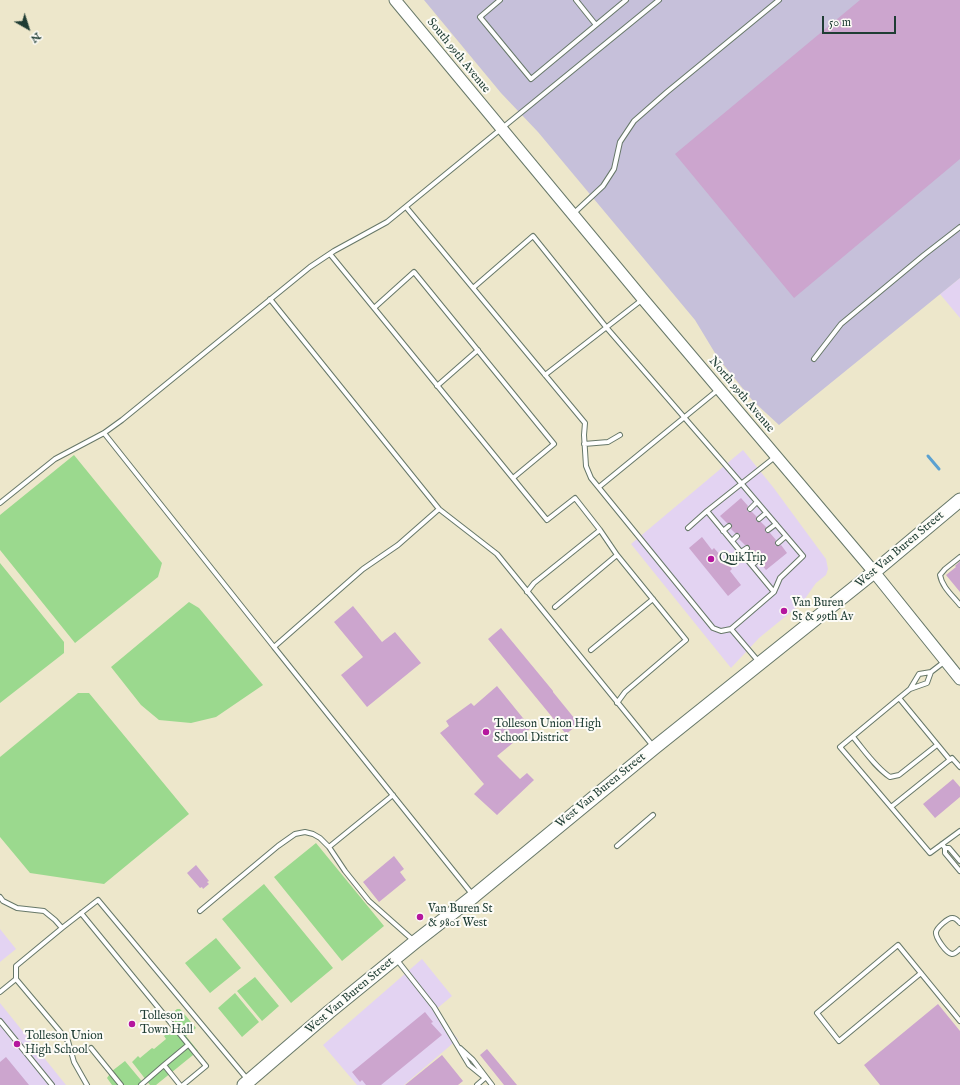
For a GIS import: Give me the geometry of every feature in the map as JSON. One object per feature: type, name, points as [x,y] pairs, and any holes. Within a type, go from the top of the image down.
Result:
[{"type":"main road","name":"South 99th Avenue","points":[[396,0],[502,129]]},
{"type":"main road","name":"North 99th Avenue","points":[[502,129],[643,299],[874,572],[960,679]]},
{"type":"main road","name":"West Van Buren Street","points":[[246,1083],[395,958],[474,896],[654,748],[874,572],[960,500]]},
{"type":"lane","points":[[500,0],[480,17],[531,79],[626,0]]},
{"type":"lane","points":[[576,0],[596,25]]},
{"type":"lane","points":[[0,503],[55,459],[104,433],[122,420],[310,267],[387,222],[659,0]]},
{"type":"lane","points":[[573,214],[603,186],[614,169],[620,142],[634,121],[779,0]]},
{"type":"lane","points":[[406,207],[585,423],[584,444],[586,466],[591,478],[713,628],[721,631],[731,629],[774,592],[780,578],[803,556],[606,327],[533,236],[474,288]]},
{"type":"lane","points":[[814,359],[841,324],[960,227]]},
{"type":"lane","points":[[330,254],[547,520],[575,498],[617,555],[686,640],[625,692],[617,703]]},
{"type":"lane","points":[[374,308],[414,272],[478,350],[554,444],[513,478]]},
{"type":"lane","points":[[270,299],[439,509],[497,554],[654,748]]},
{"type":"lane","points":[[545,375],[643,299]]},
{"type":"lane","points":[[437,386],[478,350]]},
{"type":"lane","points":[[599,487],[719,389]]},
{"type":"lane","points":[[104,433],[474,896]]},
{"type":"lane","points":[[584,444],[608,442],[620,435]]},
{"type":"lane","points":[[688,528],[741,483],[776,456]]},
{"type":"lane","points":[[750,509],[757,502]]},
{"type":"lane","points":[[274,647],[363,569],[398,545],[439,509]]},
{"type":"lane","points":[[707,511],[774,592]]},
{"type":"lane","points":[[758,519],[766,513]]},
{"type":"lane","points":[[768,530],[776,524]]},
{"type":"lane","points":[[723,531],[729,526]]},
{"type":"lane","points":[[527,592],[534,583],[600,530]]},
{"type":"lane","points":[[732,541],[737,536]]},
{"type":"lane","points":[[778,543],[786,536]]},
{"type":"lane","points":[[741,552],[747,548]]},
{"type":"lane","points":[[555,607],[617,555]]},
{"type":"lane","points":[[960,557],[945,568],[940,575],[944,586],[960,605]]},
{"type":"lane","points":[[752,565],[758,560]]},
{"type":"lane","points":[[591,650],[653,599]]},
{"type":"lane","points":[[731,629],[760,664]]},
{"type":"lane","points":[[946,661],[931,672],[919,674],[910,689],[840,747],[930,853],[944,846],[960,830]]},
{"type":"lane","points":[[910,689],[927,683],[931,672]]},
{"type":"lane","points":[[899,698],[950,760]]},
{"type":"lane","points":[[853,736],[868,756],[884,773],[890,777],[899,775],[937,745]]},
{"type":"lane","points":[[891,806],[952,758],[960,767]]},
{"type":"lane","points":[[329,847],[393,795]]},
{"type":"lane","points":[[617,846],[653,815]]},
{"type":"lane","points":[[200,911],[278,846],[295,834],[305,832],[320,838],[329,847],[345,871],[369,901],[415,942]]},
{"type":"lane","points":[[944,846],[949,848],[960,861]]},
{"type":"lane","points":[[944,846],[945,853],[960,871]]},
{"type":"lane","points":[[0,897],[3,901],[17,908],[44,911],[62,928]]},
{"type":"lane","points":[[87,1085],[74,1062],[68,1042],[16,979],[16,966],[98,900],[246,1083]]},
{"type":"lane","points":[[81,913],[206,1066],[183,1085]]},
{"type":"lane","points":[[960,924],[955,918],[949,919],[937,930],[936,934],[937,938],[948,952],[955,954],[960,950]]},
{"type":"lane","points":[[921,973],[839,1041],[817,1013],[898,945],[921,973],[960,1021]]},
{"type":"lane","points":[[395,958],[434,1007],[469,1064],[492,1085]]},
{"type":"lane","points":[[0,992],[16,979]]},
{"type":"lane","points":[[0,1021],[52,1085]]},
{"type":"lane","points":[[141,1085],[188,1045]]},
{"type":"lane","points":[[91,1048],[121,1085]]},
{"type":"lane","points":[[164,1066],[180,1085]]},
{"type":"lane","points":[[477,1085],[485,1078]]},
{"type":"shaded area","points":[[424,0],[960,0],[960,278],[779,425],[753,401],[718,358],[695,320],[538,132],[501,93]]},
{"type":"shaded area","points":[[960,278],[960,318],[940,294]]},
{"type":"shaded area","points":[[743,450],[773,487],[826,559],[828,569],[826,575],[816,583],[802,603],[759,638],[731,668],[631,544]]},
{"type":"shaded area","points":[[0,929],[16,949],[0,962]]},
{"type":"shaded area","points":[[422,959],[452,996],[434,1011],[458,1039],[404,1085],[357,1085],[323,1045]]},
{"type":"shaded area","name":"Tolleson Union High School","points":[[0,1003],[66,1085],[0,1085]]},
{"type":"green space","points":[[74,455],[162,563],[158,577],[75,643],[0,550],[0,515]]},
{"type":"green space","points":[[0,563],[64,642],[64,653],[0,703]]},
{"type":"green space","points":[[189,602],[199,608],[263,685],[216,717],[191,723],[159,720],[141,705],[111,667]]},
{"type":"green space","points":[[78,693],[89,693],[189,814],[104,884],[30,873],[0,837],[0,757]]},
{"type":"green space","points":[[316,843],[384,926],[342,961],[274,877]]},
{"type":"green space","points":[[264,884],[333,968],[291,1003],[222,919]]},
{"type":"green space","points":[[216,938],[241,968],[210,993],[185,963]]},
{"type":"green space","points":[[255,977],[279,1006],[262,1021],[237,991]]},
{"type":"green space","points":[[235,993],[259,1022],[242,1037],[218,1008]]},
{"type":"green space","points":[[177,1009],[180,1009],[196,1028],[186,1036],[198,1051],[156,1085],[150,1085],[132,1062],[138,1056],[140,1058],[166,1039],[164,1036],[177,1025],[170,1015]]},
{"type":"green space","points":[[125,1061],[145,1085],[112,1085],[107,1078],[112,1071]]},
{"type":"building","points":[[860,0],[960,0],[960,159],[794,298],[675,154]]},
{"type":"building","name":"QuikTrip","points":[[741,498],[748,506],[747,511],[752,512],[757,517],[756,521],[761,522],[766,527],[765,532],[770,533],[776,540],[775,545],[781,545],[787,553],[766,570],[760,563],[760,557],[755,558],[749,551],[750,546],[745,545],[739,539],[740,534],[735,533],[731,529],[731,523],[727,523],[720,516]]},
{"type":"building","name":"QuikTrip","points":[[702,537],[712,550],[714,548],[732,569],[730,571],[741,585],[728,596],[689,548]]},
{"type":"building","points":[[960,561],[960,592],[946,575],[956,567],[955,566]]},
{"type":"building","points":[[353,606],[382,642],[395,632],[421,663],[367,707],[341,675],[363,657],[334,622]]},
{"type":"building","points":[[501,628],[579,724],[566,734],[488,639]]},
{"type":"building","name":"Tolleson Union High School District","points":[[497,686],[531,728],[497,756],[520,779],[527,773],[534,780],[497,815],[474,794],[484,784],[440,733],[449,726],[446,721],[471,703],[474,706]]},
{"type":"building","points":[[953,779],[960,787],[960,797],[935,818],[923,804]]},
{"type":"building","points":[[394,856],[404,869],[400,872],[406,880],[379,902],[363,882]]},
{"type":"building","points":[[196,865],[209,881],[207,882],[209,884],[203,889],[202,887],[200,888],[187,873]]},
{"type":"building","points":[[938,1004],[960,1031],[960,1085],[880,1085],[864,1065]]},
{"type":"building","points":[[425,1012],[433,1022],[431,1023],[442,1035],[381,1085],[366,1085],[362,1080],[360,1082],[352,1072]]},
{"type":"building","points":[[487,1049],[517,1085],[504,1085],[480,1055]]},
{"type":"building","points":[[442,1055],[463,1081],[458,1085],[405,1085]]},
{"type":"building","points":[[6,1057],[29,1085],[0,1085],[0,1062]]},
{"type":"waterway","points":[[928,456],[939,469]]},
{"type":"place","name":"QuikTrip","points":[[711,559]]},
{"type":"place","name":"Van Buren St & 99th Av","points":[[784,611]]},
{"type":"place","name":"Tolleson Union High School District","points":[[486,732]]},
{"type":"place","name":"Van Buren St & 9801 West","points":[[420,917]]},
{"type":"place","name":"Tolleson Town Hall","points":[[132,1024]]},
{"type":"place","name":"Tolleson Union High School","points":[[17,1044]]}]
